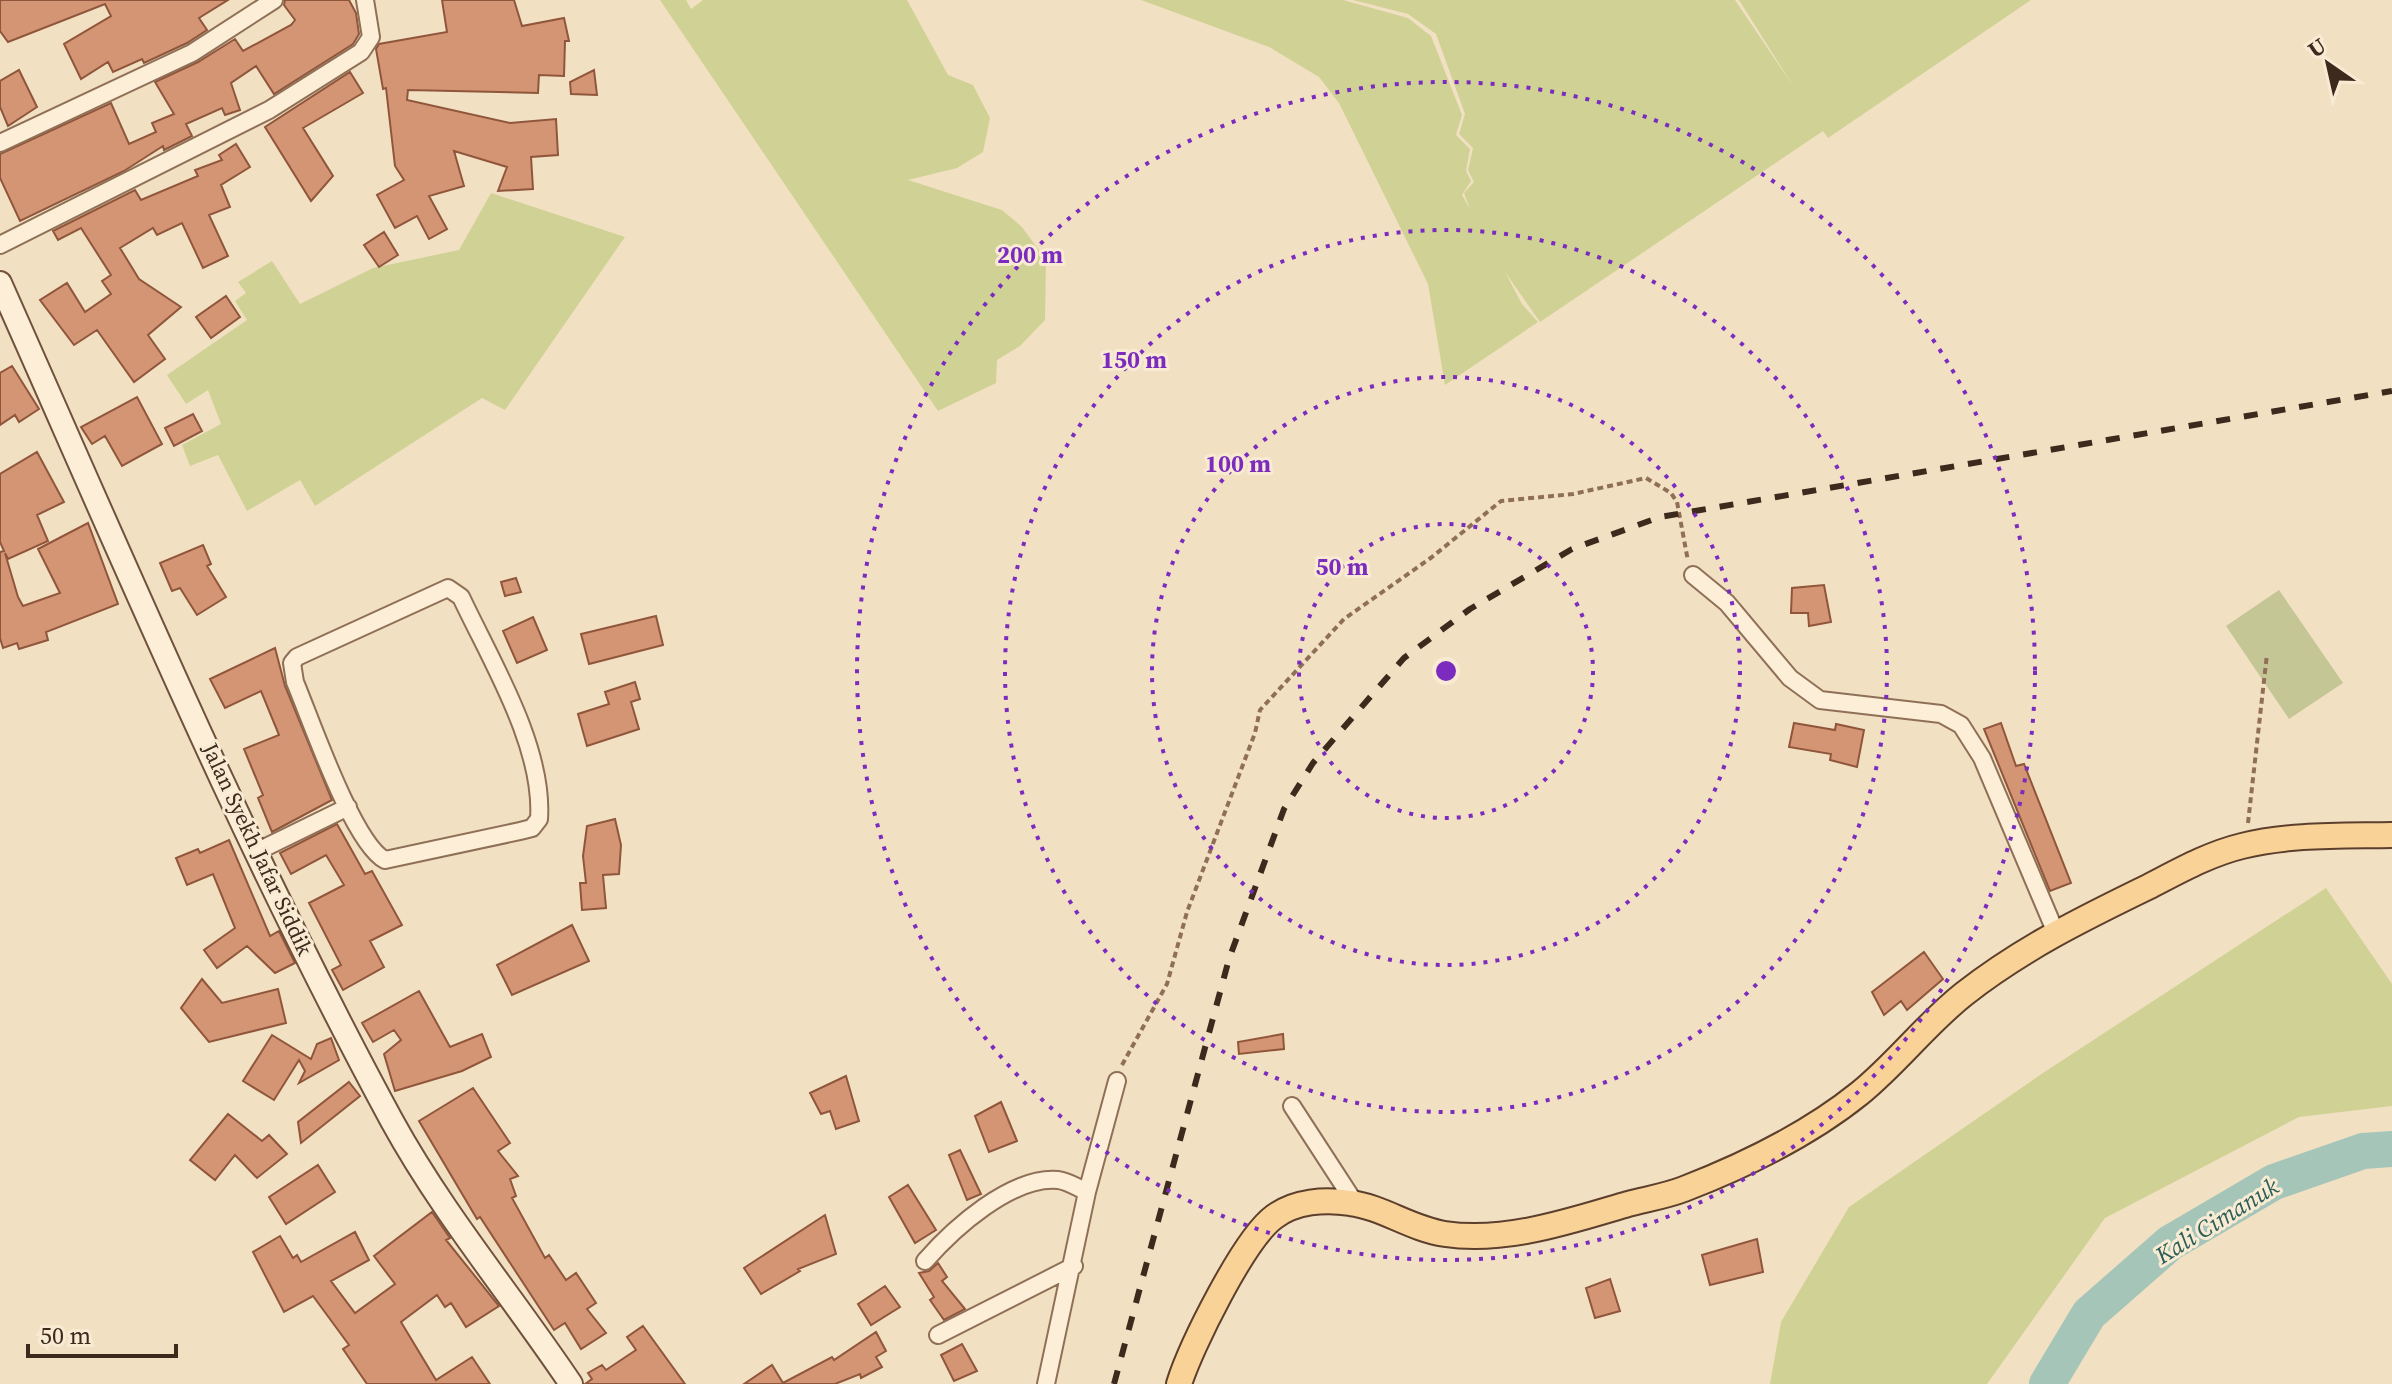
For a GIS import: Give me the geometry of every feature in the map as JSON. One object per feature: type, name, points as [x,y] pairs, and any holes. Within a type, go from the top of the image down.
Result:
[{"type":"main road","name":"Jalan Syekh Jafar Siddik","points":[[0,283],[163,648],[258,851],[393,1123],[443,1203],[571,1384]]},
{"type":"main road","points":[[1179,1384],[1217,1300],[1258,1234],[1273,1217],[1315,1201],[1355,1203],[1402,1223],[1446,1234],[1499,1235],[1572,1221],[1678,1192],[1742,1165],[1836,1111],[1862,1091],[1961,997],[2056,933],[2208,857],[2243,845],[2293,838],[2392,835]]},
{"type":"street","points":[[0,143],[192,53],[274,0]]},
{"type":"street","points":[[0,245],[269,110],[361,52],[371,37],[365,0]]},
{"type":"street","points":[[1693,575],[1727,603],[1790,678],[1820,700],[1941,714],[1961,725],[1982,758],[2056,933]]},
{"type":"street","points":[[448,588],[461,597],[521,726],[533,767],[539,819],[532,828],[385,860],[370,851],[348,807],[295,682],[292,663],[297,657],[448,588]]},
{"type":"street","points":[[258,851],[348,807]]},
{"type":"street","points":[[1046,1384],[1074,1266],[1087,1192],[1117,1081]]},
{"type":"street","points":[[1292,1106],[1355,1203]]},
{"type":"street","points":[[925,1261],[970,1216],[1026,1187],[1056,1180],[1087,1192]]},
{"type":"street","points":[[938,1335],[1074,1266]]},
{"type":"path","points":[[1117,1081],[1129,1047],[1167,984],[1187,912],[1255,733],[1260,710],[1344,619],[1432,557],[1497,503],[1573,494],[1622,481],[1646,478],[1671,493],[1677,502],[1693,575]]},
{"type":"path","points":[[2243,845],[2251,808],[2267,654]]},
{"type":"green space","points":[[660,0],[686,0],[691,9],[703,0],[907,0],[948,75],[973,85],[990,118],[983,152],[957,168],[908,180],[1002,210],[1022,227],[1046,260],[1045,320],[1020,346],[997,360],[996,383],[938,411]]},
{"type":"green space","points":[[1141,0],[1343,0],[1408,18],[1431,36],[1462,115],[1456,135],[1470,149],[1466,171],[1471,181],[1462,195],[1470,209],[1464,193],[1474,182],[1468,170],[1473,148],[1459,134],[1465,114],[1436,34],[1408,14],[1353,0],[1735,0],[1793,86],[1739,0],[2031,0],[1828,138],[1823,131],[1540,322],[1505,272],[1522,304],[1538,322],[1445,385],[1428,284],[1339,103],[1319,77],[1269,47]]},
{"type":"green space","points":[[491,193],[625,237],[505,410],[482,398],[315,506],[300,480],[247,511],[218,455],[190,466],[182,445],[221,424],[208,390],[186,404],[167,375],[247,320],[235,301],[246,293],[238,282],[272,261],[300,304],[373,268],[459,250]]},
{"type":"green space","points":[[2279,590],[2343,683],[2289,719],[2226,626]]},
{"type":"green space","points":[[2326,888],[2392,984],[2392,1106],[2299,1117],[2105,1218],[1987,1384],[1770,1384],[1781,1322],[1849,1207],[2043,1073]]},
{"type":"building","points":[[0,0],[228,0],[199,18],[207,30],[187,43],[144,63],[142,59],[113,72],[108,62],[81,79],[64,44],[111,16],[105,4],[8,42],[0,31]]},
{"type":"building","points":[[285,0],[349,0],[356,13],[359,34],[353,44],[274,94],[256,66],[231,83],[240,110],[225,115],[222,108],[186,124],[192,136],[164,150],[163,146],[124,171],[20,221],[0,178],[0,154],[111,103],[129,144],[156,132],[152,123],[174,114],[155,82],[198,62],[235,39],[243,51],[291,25],[295,20],[284,5]]},
{"type":"building","points":[[442,0],[514,0],[522,26],[564,18],[569,41],[565,41],[564,76],[539,75],[538,93],[408,90],[407,100],[510,123],[556,119],[558,155],[531,157],[533,189],[498,191],[507,167],[454,151],[464,186],[429,196],[447,229],[429,239],[417,216],[395,228],[377,195],[404,180],[395,166],[386,88],[383,89],[376,49],[379,44],[447,32]]},
{"type":"building","points":[[19,70],[37,107],[8,126],[0,107],[0,81]]},
{"type":"building","points":[[594,70],[597,95],[571,94],[570,82]]},
{"type":"building","points":[[350,72],[363,93],[303,128],[333,176],[311,201],[265,127]]},
{"type":"building","points":[[236,144],[250,167],[221,185],[230,207],[209,215],[228,256],[203,268],[182,223],[157,235],[153,228],[120,248],[139,279],[181,307],[148,335],[165,359],[134,382],[97,330],[74,345],[40,300],[67,283],[85,312],[111,294],[102,281],[111,275],[81,228],[58,240],[53,231],[135,190],[141,200],[198,176],[195,170],[222,160],[219,155]]},
{"type":"building","points":[[384,232],[398,255],[379,267],[364,245]]},
{"type":"building","points":[[226,296],[240,317],[211,338],[196,317]]},
{"type":"building","points":[[12,366],[39,409],[19,422],[15,415],[0,425],[0,373]]},
{"type":"building","points":[[137,397],[162,444],[122,466],[105,436],[92,444],[81,427]]},
{"type":"building","points":[[193,414],[202,431],[174,446],[165,428]]},
{"type":"building","points":[[37,452],[64,502],[37,515],[48,541],[8,559],[5,553],[18,597],[23,606],[60,593],[38,549],[88,523],[118,604],[46,632],[48,640],[19,649],[17,643],[3,648],[0,638],[0,552],[4,551],[0,542],[0,474]]},
{"type":"building","points":[[203,545],[211,564],[207,566],[226,597],[197,615],[180,588],[172,591],[160,563]]},
{"type":"building","points":[[516,578],[521,592],[505,596],[501,582]]},
{"type":"building","points":[[1824,585],[1831,622],[1809,626],[1808,613],[1791,613],[1792,588]]},
{"type":"building","points":[[656,616],[663,645],[589,664],[581,634]]},
{"type":"building","points":[[533,617],[547,650],[517,663],[503,631]]},
{"type":"building","points":[[275,648],[285,686],[332,800],[272,832],[258,798],[263,795],[244,749],[279,735],[261,691],[225,708],[210,679]]},
{"type":"building","points":[[635,682],[640,699],[631,702],[639,729],[587,746],[578,714],[609,704],[605,692]]},
{"type":"building","points":[[1794,723],[1835,730],[1836,724],[1864,730],[1857,767],[1830,760],[1831,754],[1789,747]]},
{"type":"building","points":[[2001,723],[2016,766],[2024,764],[2071,883],[2050,891],[1984,729]]},
{"type":"building","points":[[615,819],[621,845],[619,874],[603,875],[606,908],[582,910],[580,883],[586,883],[583,856],[587,826]]},
{"type":"building","points":[[337,824],[365,874],[372,871],[402,925],[370,941],[384,967],[343,990],[332,970],[341,965],[309,903],[344,885],[326,855],[291,874],[280,853]]},
{"type":"building","points":[[229,840],[270,936],[279,931],[295,963],[275,973],[247,946],[217,968],[204,950],[235,928],[213,874],[187,885],[176,858],[198,849],[200,853]]},
{"type":"building","points":[[572,925],[589,961],[512,995],[497,965]]},
{"type":"building","points":[[1924,952],[1943,979],[1907,1010],[1901,1001],[1884,1015],[1872,992]]},
{"type":"building","points":[[202,979],[222,1003],[278,989],[286,1023],[209,1042],[181,1008]]},
{"type":"building","points":[[419,991],[450,1047],[482,1034],[491,1057],[462,1071],[395,1091],[384,1054],[401,1040],[394,1030],[373,1042],[362,1023]]},
{"type":"building","points":[[1283,1034],[1284,1049],[1239,1054],[1238,1042]]},
{"type":"building","points":[[272,1035],[311,1059],[317,1044],[331,1038],[339,1060],[299,1083],[305,1071],[299,1060],[274,1100],[243,1081]]},
{"type":"building","points":[[846,1076],[859,1121],[836,1129],[830,1111],[821,1114],[810,1093]]},
{"type":"building","points":[[349,1082],[360,1096],[301,1143],[298,1122]]},
{"type":"building","points":[[473,1088],[510,1143],[498,1151],[518,1176],[510,1179],[516,1196],[512,1198],[545,1258],[549,1255],[566,1280],[576,1273],[596,1303],[587,1309],[606,1333],[581,1349],[565,1323],[554,1330],[480,1217],[477,1219],[419,1121]]},
{"type":"building","points":[[1001,1102],[1017,1141],[989,1152],[975,1116]]},
{"type":"building","points":[[228,1114],[262,1141],[269,1135],[287,1154],[257,1178],[235,1155],[215,1180],[190,1160]]},
{"type":"building","points":[[960,1150],[981,1194],[967,1200],[949,1155]]},
{"type":"building","points":[[318,1165],[335,1192],[286,1224],[269,1197]]},
{"type":"building","points":[[908,1185],[936,1230],[915,1243],[889,1197]]},
{"type":"building","points":[[432,1212],[450,1238],[446,1240],[499,1306],[466,1327],[451,1303],[445,1307],[437,1295],[401,1322],[436,1380],[472,1357],[490,1384],[367,1384],[343,1349],[349,1345],[313,1296],[284,1312],[253,1252],[280,1236],[293,1258],[297,1255],[301,1262],[355,1232],[369,1260],[331,1281],[355,1313],[395,1284],[374,1256]]},
{"type":"building","points":[[825,1215],[836,1254],[798,1269],[800,1271],[761,1294],[744,1268]]},
{"type":"building","points":[[1757,1239],[1763,1272],[1710,1285],[1702,1255]]},
{"type":"building","points":[[938,1263],[947,1277],[942,1281],[965,1309],[944,1320],[930,1300],[934,1297],[919,1273],[929,1271]]},
{"type":"building","points":[[1610,1279],[1620,1311],[1595,1318],[1586,1288]]},
{"type":"building","points":[[885,1286],[900,1307],[871,1325],[858,1304]]},
{"type":"building","points":[[643,1326],[685,1384],[585,1384],[592,1379],[588,1373],[602,1365],[606,1370],[636,1350],[627,1337]]},
{"type":"building","points":[[876,1332],[886,1351],[876,1357],[882,1367],[861,1378],[860,1374],[835,1384],[744,1384],[772,1365],[783,1383],[832,1357],[834,1360]]},
{"type":"building","points":[[962,1344],[977,1371],[954,1381],[941,1355]]},
{"type":"waterway","name":"Kali Cimanuk","points":[[2047,1384],[2089,1314],[2170,1243],[2274,1182],[2363,1151],[2392,1149]]},
{"type":"railway","points":[[1114,1384],[1229,959],[1284,809],[1313,763],[1404,658],[1470,609],[1572,549],[1660,517],[2392,391]]}]
